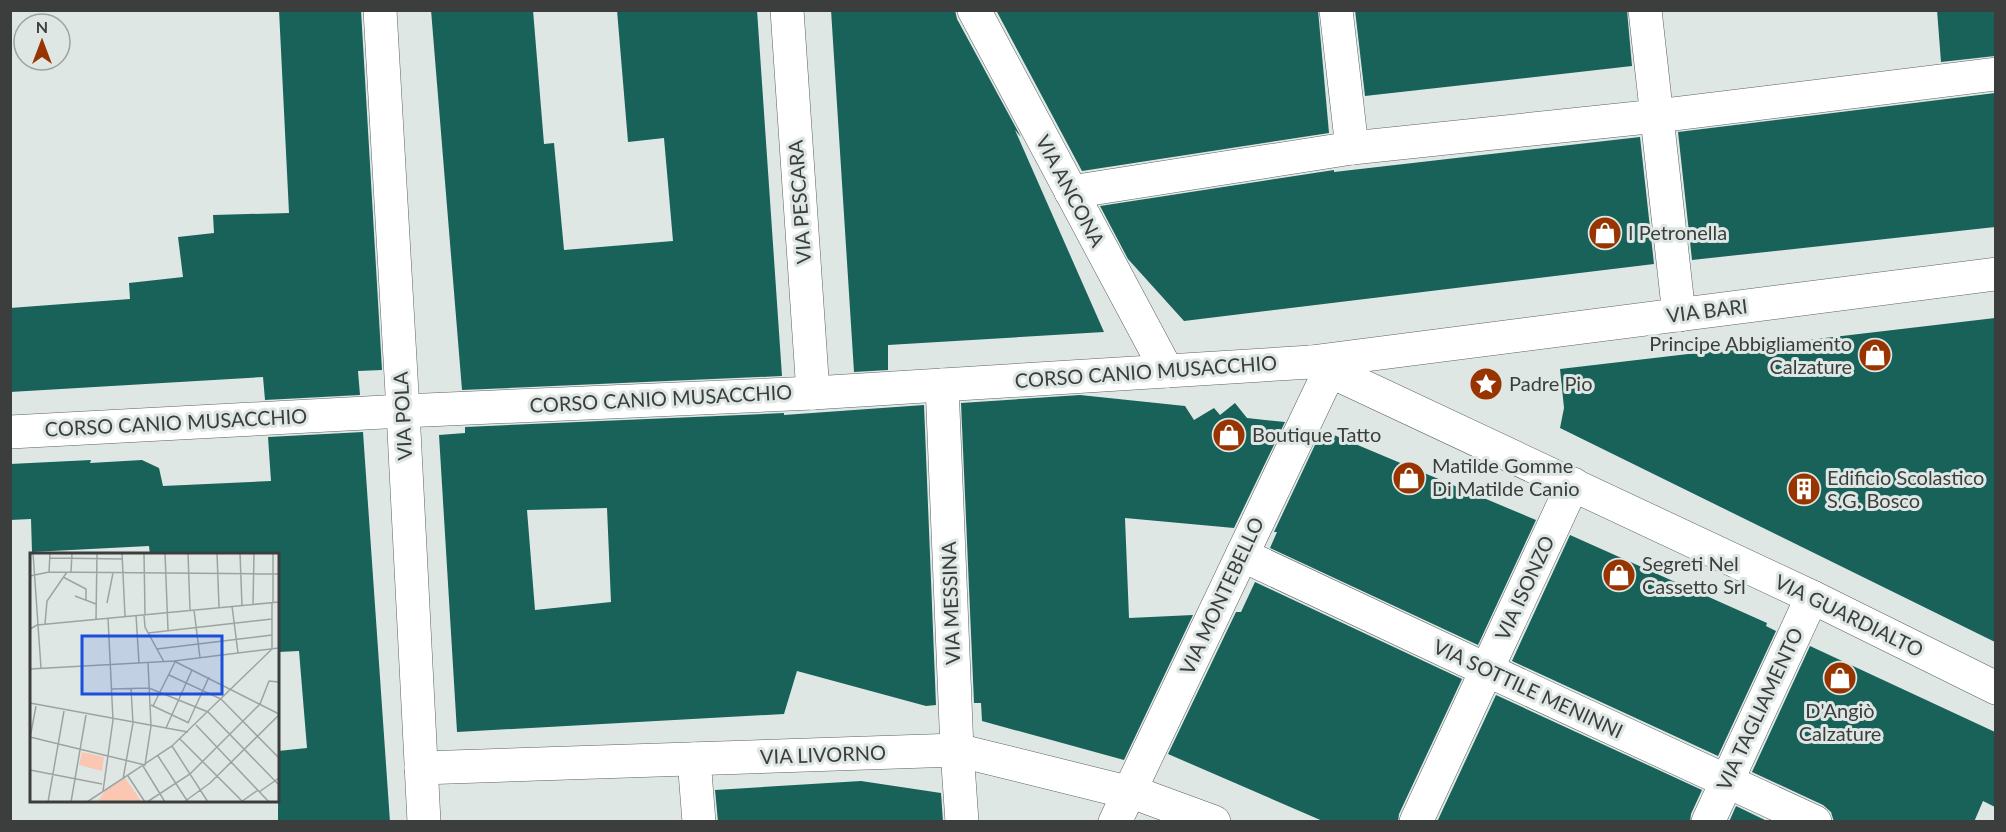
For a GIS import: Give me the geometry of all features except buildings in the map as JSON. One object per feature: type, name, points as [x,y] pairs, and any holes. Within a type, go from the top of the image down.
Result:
[{"type":"street","name":"VIA POLA","points":[[380,10],[404,411],[424,822]]},
{"type":"street","name":"VIA PESCARA","points":[[787,10],[813,393]]},
{"type":"street","name":"VIA ANCONA","points":[[974,10],[1167,371]]},
{"type":"street","points":[[1336,10],[1352,148]]},
{"type":"street","points":[[1645,10],[1679,315]]},
{"type":"street","points":[[1071,192],[1352,148],[1657,116],[1995,74]]},
{"type":"street","name":"VIA BARI","points":[[1320,366],[1679,315],[1995,274]]},
{"type":"street","name":"CORSO CANIO MUSACCHIO","points":[[10,432],[404,411],[813,393],[1167,371],[1320,366]]},
{"type":"street","name":"VIA GUARDIALTO","points":[[1320,366],[1812,597],[1995,688]]},
{"type":"street","name":"VIA MONTEBELLO","points":[[1114,822],[1242,555],[1320,366]]},
{"type":"street","name":"VIA MESSINA","points":[[942,385],[962,822]]},
{"type":"street","name":"VIA ISONZO","points":[[1416,822],[1573,484]]},
{"type":"street","name":"VIA SOTTILE MENINNI","points":[[1242,555],[1815,822]]},
{"type":"street","name":"VIA TAGLIAMENTO","points":[[1708,822],[1812,597]]},
{"type":"street","name":"VIA LIVORNO","points":[[422,768],[957,750],[1130,792],[1214,822]]},
{"type":"street","points":[[694,759],[699,822]]},
{"type":"place","name":"I Petronella","points":[[1605,233]]},
{"type":"place","name":"Principe Abbigliamento Calzature","points":[[1875,355]]},
{"type":"place","name":"Padre Pio","points":[[1486,384]]},
{"type":"place","name":"Boutique Tatto","points":[[1229,435]]},
{"type":"place","name":"Matilde Gomme Di Matilde Canio","points":[[1409,478]]},
{"type":"place","name":"Edificio Scolastico S.G. Bosco","points":[[1804,489]]},
{"type":"place","name":"Segreti Nel Cassetto Srl","points":[[1619,575]]},
{"type":"place","name":"D'Angiò Calzature","points":[[1840,678]]}]
